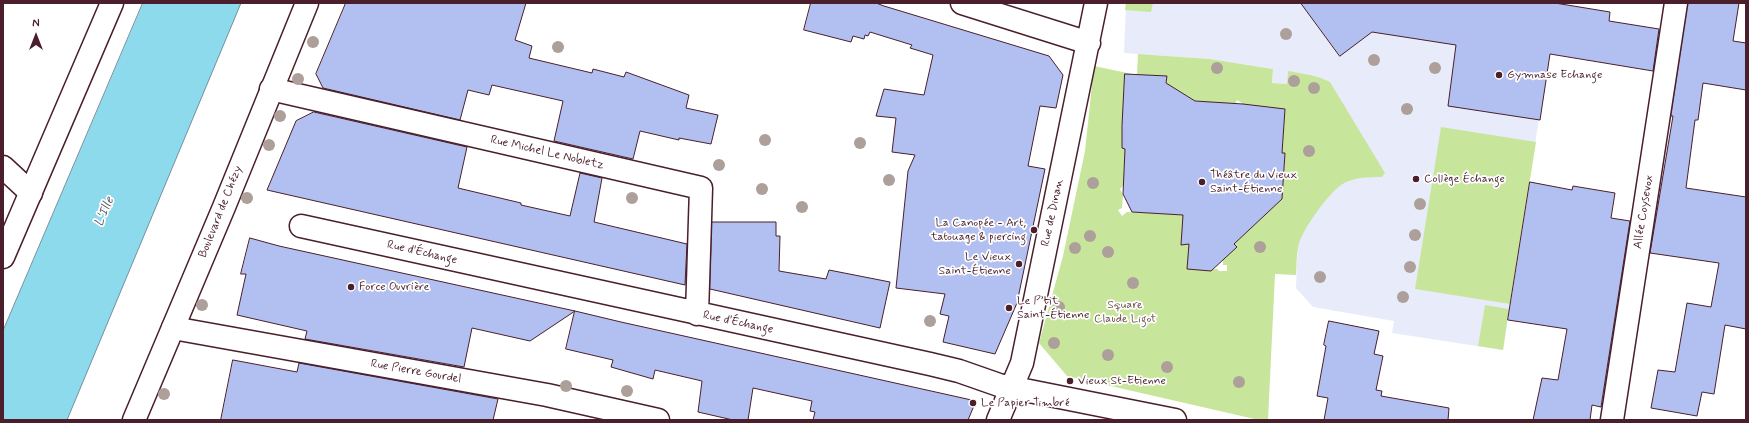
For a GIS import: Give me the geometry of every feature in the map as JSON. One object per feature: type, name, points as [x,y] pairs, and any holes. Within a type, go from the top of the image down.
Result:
[{"type":"street","points":[[3,257],[112,3]]},
{"type":"street","name":"Boulevard de Chézy","points":[[134,420],[307,3]]},
{"type":"street","points":[[962,3],[1089,43]]},
{"type":"street","name":"Rue de Dinan","points":[[998,420],[1013,387],[1022,362],[1089,43],[1096,3]]},
{"type":"street","name":"Allée Coysevox","points":[[1612,420],[1676,3]]},
{"type":"street","name":"Rue Michel Le Nobletz","points":[[271,89],[701,188],[697,314]]},
{"type":"street","points":[[3,167],[31,193]]},
{"type":"street","name":"Rue d'Échange","points":[[301,226],[930,364],[959,371],[999,385],[1175,420]]},
{"type":"street","name":"Rue Pierre Gourdel","points":[[173,328],[547,395],[658,420]]},
{"type":"shaded area","name":"Collège Échange","points":[[1126,3],[1557,3],[1503,350],[1392,333],[1394,321],[1313,307],[1296,288],[1300,193],[1288,72],[1287,84],[1272,83],[1273,69],[1210,59],[1124,53]]},
{"type":"green space","points":[[1126,3],[1153,3],[1151,12],[1125,10]]},
{"type":"green space","name":"Square Claude Ligot","points":[[1138,54],[1210,59],[1273,69],[1272,83],[1287,84],[1288,71],[1320,78],[1330,82],[1385,173],[1382,177],[1366,177],[1350,180],[1341,185],[1329,196],[1309,223],[1300,241],[1297,251],[1296,275],[1275,274],[1268,420],[1259,420],[1067,376],[1039,343],[1063,256],[1085,151],[1094,66],[1136,75],[1125,74],[1165,104],[1167,77],[1137,75]],"holes":[[[1237,100],[1242,103],[1239,108],[1255,107],[1285,110],[1282,153],[1285,153],[1285,158],[1282,200],[1259,198],[1234,243],[1237,247],[1223,246],[1223,265],[1227,265],[1227,271],[1218,271],[1218,269],[1187,269],[1190,256],[1188,253],[1190,244],[1181,245],[1181,240],[1186,239],[1188,215],[1127,212],[1122,216],[1118,210],[1122,208],[1123,195],[1120,189],[1123,186],[1126,149],[1122,148],[1122,143],[1235,104]]]},
{"type":"green space","points":[[1441,127],[1536,142],[1510,304],[1415,289]]},
{"type":"green space","points":[[1485,305],[1509,309],[1503,350],[1478,346]]},
{"type":"water","name":"L'Ille","points":[[143,3],[241,3],[67,420],[3,420],[3,331]]},
{"type":"building","points":[[346,3],[526,3],[515,40],[532,46],[529,58],[592,73],[593,69],[624,77],[626,72],[689,95],[686,108],[718,115],[711,144],[679,138],[679,140],[640,131],[633,159],[554,141],[563,101],[492,85],[489,95],[468,90],[460,120],[323,88],[316,74]]},
{"type":"building","points":[[811,3],[876,3],[1049,56],[1063,75],[1056,108],[1040,106],[1028,166],[1045,169],[1017,303],[995,354],[943,342],[949,316],[940,314],[945,294],[896,288],[908,171],[915,155],[892,152],[896,118],[876,116],[884,89],[924,95],[933,55],[910,48],[912,45],[870,32],[868,36],[865,35],[864,39],[853,36],[851,42],[804,30]]},
{"type":"building","points":[[1301,3],[1555,3],[1610,12],[1609,21],[1659,29],[1653,71],[1550,54],[1540,120],[1448,106],[1456,45],[1372,32],[1340,56]]},
{"type":"building","points":[[1688,3],[1739,3],[1733,41],[1746,43],[1746,90],[1703,83],[1698,120],[1695,120],[1686,188],[1746,197],[1746,329],[1725,325],[1714,394],[1702,392],[1697,416],[1651,408],[1658,370],[1675,372],[1687,303],[1711,307],[1719,263],[1650,253],[1673,116],[1671,116]]},
{"type":"building","name":"Théâtre du Vieux Saint-Étienne","points":[[1125,74],[1167,76],[1166,83],[1195,101],[1243,104],[1285,109],[1282,153],[1285,153],[1282,199],[1234,244],[1237,247],[1211,271],[1187,269],[1189,244],[1181,245],[1183,215],[1132,212],[1123,194],[1125,149],[1122,148],[1122,126]]},
{"type":"building","points":[[314,112],[467,147],[458,188],[521,203],[521,205],[570,216],[580,173],[602,178],[594,222],[687,244],[685,285],[267,190],[296,121]]},
{"type":"building","points":[[1530,182],[1572,190],[1573,186],[1615,193],[1611,218],[1630,221],[1601,407],[1592,405],[1590,420],[1533,420],[1542,378],[1558,380],[1567,329],[1508,320]]},
{"type":"building","points":[[712,222],[776,222],[776,236],[780,236],[779,271],[826,279],[829,270],[890,282],[880,328],[710,289]]},
{"type":"building","points":[[250,238],[279,246],[575,311],[530,341],[472,328],[464,367],[305,339],[307,331],[237,315],[246,274],[241,274]]},
{"type":"building","points":[[575,311],[976,401],[968,420],[813,420],[815,412],[810,411],[812,401],[753,388],[748,420],[733,420],[698,412],[702,381],[655,370],[653,379],[611,367],[613,360],[566,349]]},
{"type":"building","points":[[1329,321],[1379,331],[1374,354],[1383,356],[1376,390],[1382,391],[1381,396],[1449,408],[1448,420],[1324,420],[1328,398],[1317,396]]},
{"type":"building","points":[[233,360],[297,372],[299,363],[498,399],[493,420],[221,420]]},
{"type":"place","name":"Gymnase Echange","points":[[1499,75]]},
{"type":"place","name":"Collège Échange","points":[[1416,179]]},
{"type":"place","name":"Théâtre du Vieux Saint-Étienne","points":[[1202,182]]},
{"type":"place","name":"La Canopée - Art, tatouage & piercing","points":[[1034,230]]},
{"type":"place","name":"Le Vieux Saint-Étienne","points":[[1019,264]]},
{"type":"place","name":"Force Ouvrière","points":[[351,287]]},
{"type":"place","name":"Le P’tit Saint-Étienne","points":[[1009,308]]},
{"type":"place","name":"Vieux St-Etienne","points":[[1070,381]]},
{"type":"place","name":"Le Papier Timbré","points":[[973,403]]}]
